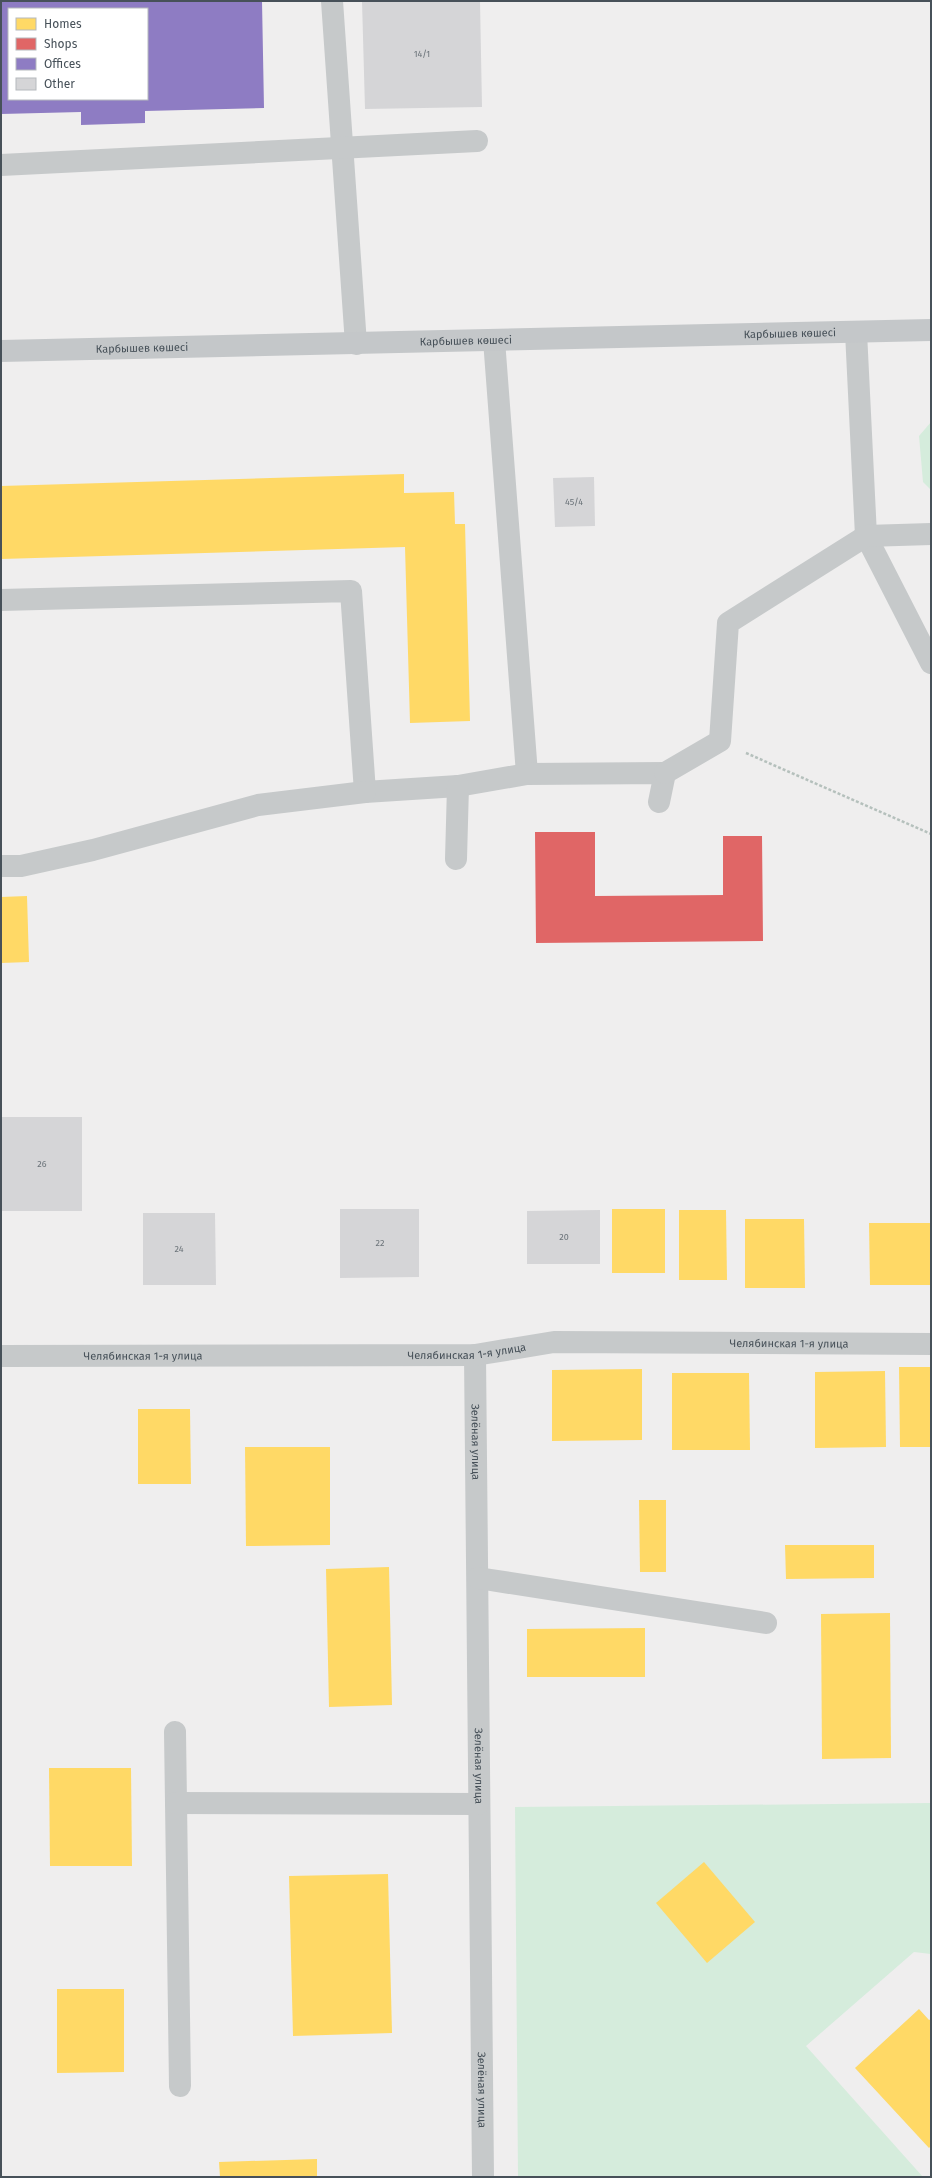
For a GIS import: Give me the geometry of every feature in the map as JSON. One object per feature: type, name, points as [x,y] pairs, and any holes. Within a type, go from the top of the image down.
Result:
[{"type":"main road","name":"Карбышев көшесі","points":[[1,351],[931,330]]},
{"type":"street","points":[[332,1],[344,149],[356,344]]},
{"type":"street","points":[[1,165],[344,149],[477,141]]},
{"type":"street","points":[[856,332],[866,536],[931,663]]},
{"type":"street","points":[[494,340],[527,774]]},
{"type":"street","points":[[1,866],[21,866],[93,850],[258,805],[365,792],[458,786],[527,774],[664,773],[720,741],[728,623],[866,536],[931,534]]},
{"type":"street","points":[[1,600],[351,591],[365,792]]},
{"type":"street","points":[[659,802],[664,773]]},
{"type":"street","points":[[456,859],[458,786]]},
{"type":"street","name":"Челябинская 1-я улица","points":[[1,1356],[475,1355],[554,1342],[931,1344]]},
{"type":"street","name":"Зелёная улица","points":[[475,1355],[478,1578],[478,1804],[483,2177]]},
{"type":"street","points":[[478,1578],[766,1623]]},
{"type":"street","points":[[175,1732],[180,2086]]},
{"type":"street","points":[[176,1803],[478,1804]]},
{"type":"path","points":[[720,741],[931,834]]},
{"type":"green space","points":[[931,422],[931,490],[923,482],[919,436]]},
{"type":"green space","points":[[931,1803],[931,1954],[914,1952],[806,2046],[923,2177],[518,2177],[515,1807]]},
{"type":"building: Homes","points":[[404,474],[404,493],[454,492],[455,524],[465,524],[470,721],[410,723],[405,547],[1,559],[1,486]]},
{"type":"building: Homes","points":[[27,896],[29,962],[1,963],[1,897]]},
{"type":"building: Homes","points":[[612,1209],[665,1209],[665,1273],[612,1273]]},
{"type":"building: Homes","points":[[679,1210],[726,1210],[727,1280],[679,1280]]},
{"type":"building: Homes","points":[[745,1219],[804,1219],[805,1288],[745,1288]]},
{"type":"building: Homes","points":[[869,1223],[931,1223],[931,1285],[870,1285]]},
{"type":"building: Homes","points":[[899,1367],[931,1367],[931,1447],[900,1447]]},
{"type":"building: Homes","points":[[642,1369],[642,1440],[552,1441],[552,1370]]},
{"type":"building: Homes","points":[[885,1371],[886,1447],[815,1448],[815,1372]]},
{"type":"building: Homes","points":[[672,1373],[749,1373],[750,1450],[672,1450]]},
{"type":"building: Homes","points":[[138,1409],[190,1409],[191,1484],[138,1484]]},
{"type":"building: Homes","points":[[245,1447],[330,1447],[330,1545],[246,1546]]},
{"type":"building: Homes","points":[[639,1500],[666,1500],[666,1572],[640,1572]]},
{"type":"building: Homes","points":[[785,1545],[874,1545],[874,1578],[786,1579]]},
{"type":"building: Homes","points":[[389,1567],[392,1705],[329,1707],[326,1569]]},
{"type":"building: Homes","points":[[890,1613],[891,1758],[822,1759],[821,1614]]},
{"type":"building: Homes","points":[[645,1628],[645,1677],[527,1677],[527,1629]]},
{"type":"building: Homes","points":[[49,1768],[131,1768],[132,1866],[50,1866]]},
{"type":"building: Homes","points":[[704,1862],[755,1922],[707,1963],[656,1903]]},
{"type":"building: Homes","points":[[388,1874],[392,2033],[293,2036],[289,1876]]},
{"type":"building: Homes","points":[[57,1989],[124,1989],[124,2072],[57,2073]]},
{"type":"building: Homes","points":[[919,2009],[929,2020],[931,2019],[931,2146],[929,2148],[855,2068]]},
{"type":"building: Homes","points":[[317,2159],[317,2177],[220,2177],[219,2162]]},
{"type":"building: Shops","points":[[535,832],[595,832],[595,896],[723,895],[723,836],[762,836],[763,941],[536,943]]},
{"type":"building: Offices","points":[[1,1],[262,1],[264,108],[145,111],[145,123],[81,125],[81,112],[1,114]]},
{"type":"building: Other","points":[[362,1],[480,1],[482,107],[365,109]]},
{"type":"building: Other","points":[[594,477],[595,526],[555,527],[553,478]]},
{"type":"building: Other","points":[[1,1117],[82,1117],[82,1211],[1,1211]]},
{"type":"building: Other","points":[[340,1209],[419,1209],[419,1277],[340,1278]]},
{"type":"building: Other","points":[[600,1210],[600,1264],[527,1264],[527,1211]]},
{"type":"building: Other","points":[[143,1213],[215,1213],[216,1285],[143,1285]]}]
